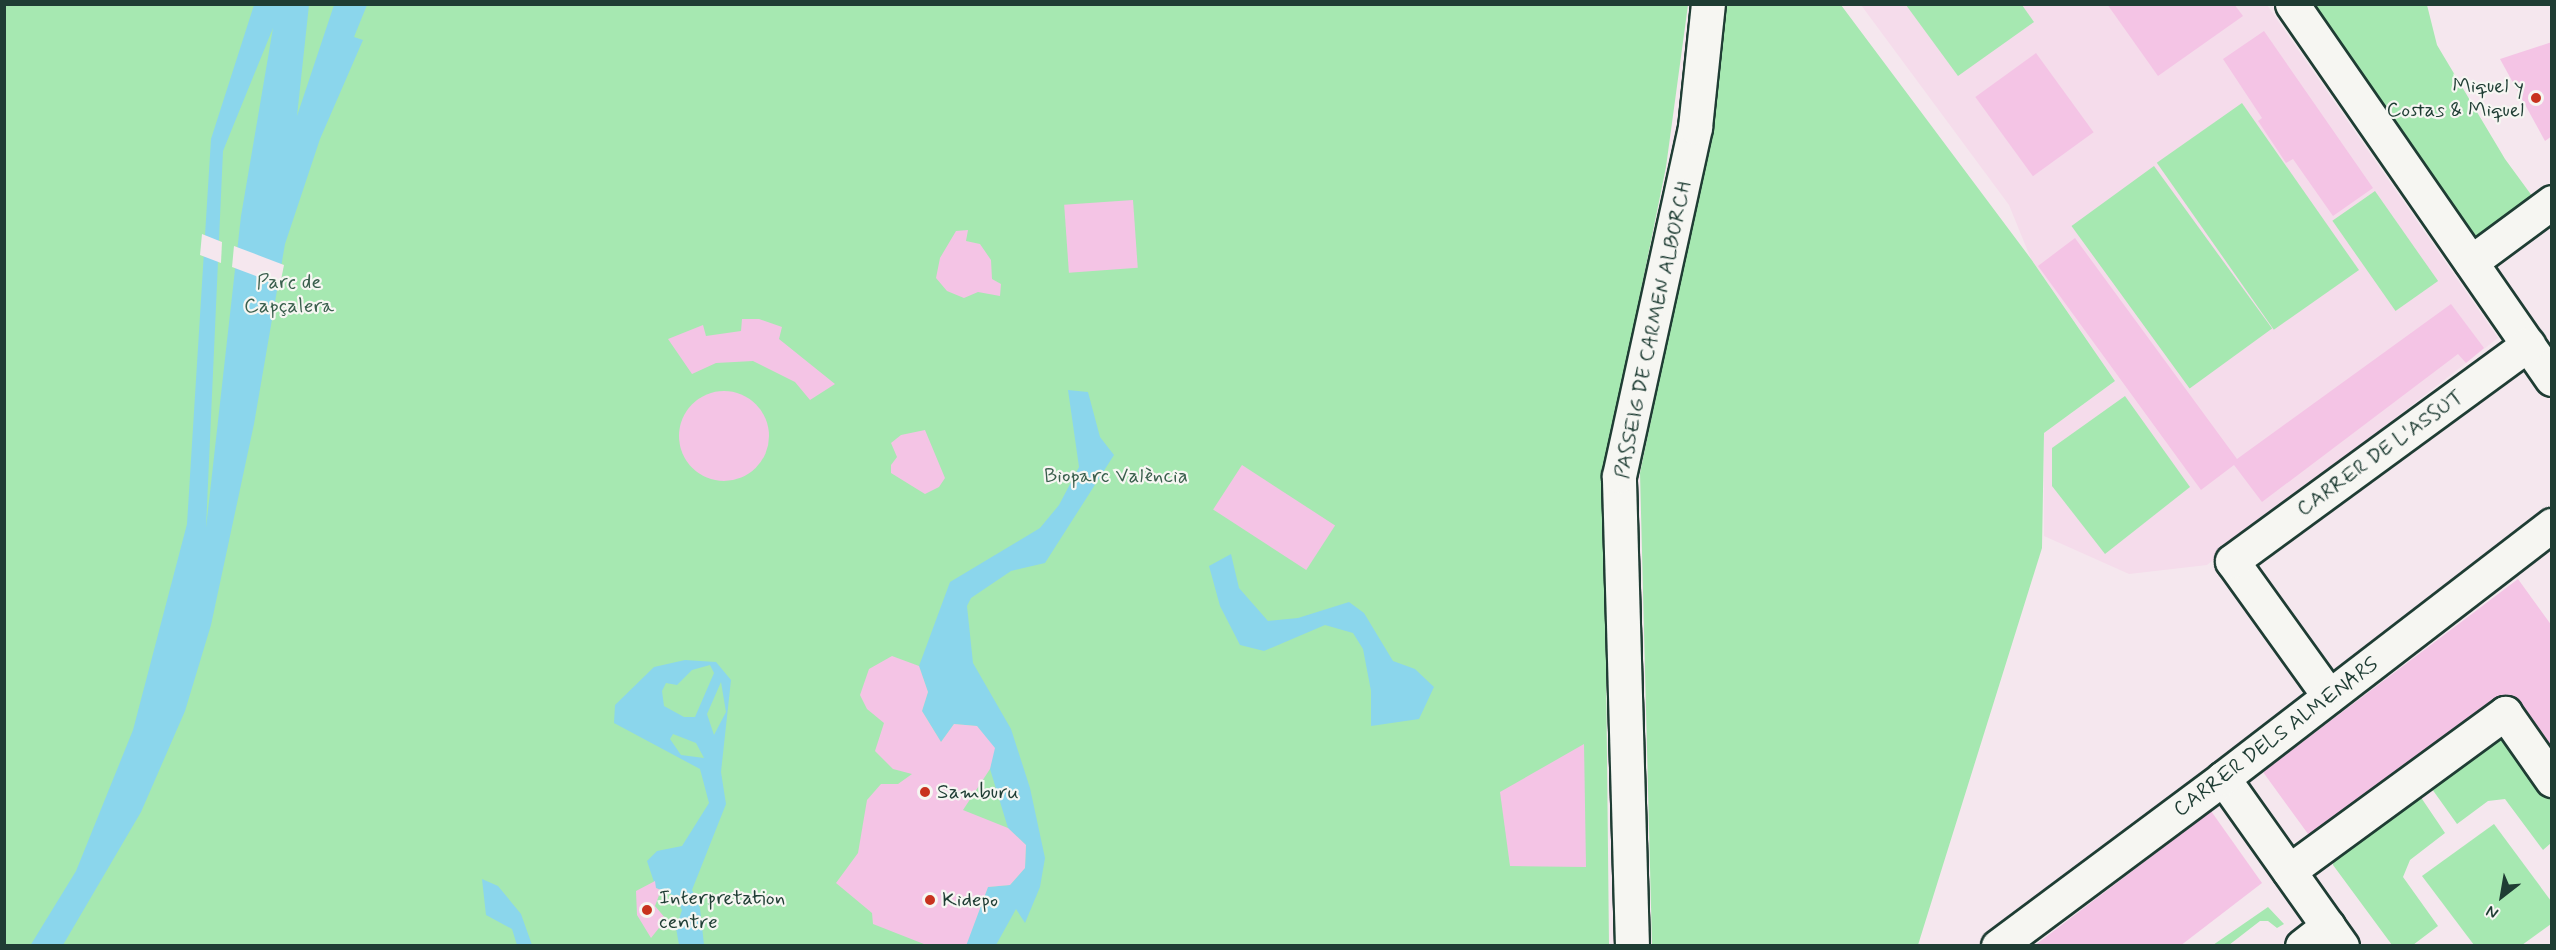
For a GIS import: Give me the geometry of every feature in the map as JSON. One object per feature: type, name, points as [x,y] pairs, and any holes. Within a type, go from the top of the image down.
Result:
[{"type":"street","name":"PASSEIG DE CARMEN ALBORCH","points":[[1632,945],[1619,476],[1695,127],[1708,4]]},
{"type":"street","points":[[2292,4],[2552,378]]},
{"type":"street","points":[[2471,262],[2552,202]]},
{"type":"street","name":"CARRER DE L'ASSUT","points":[[2329,696],[2232,561],[2528,344]]},
{"type":"street","name":"CARRER DELS ALMENARS","points":[[1998,945],[2223,778],[2552,525]]},
{"type":"street","points":[[2289,871],[2505,713],[2552,780]]},
{"type":"street","points":[[2223,778],[2335,936],[2302,945]]},
{"type":"shaded area","points":[[1861,5],[2267,5],[2498,338],[2207,565],[2129,574],[2044,536],[2044,433],[2115,381],[2031,259],[2009,205]]},
{"type":"green space","name":"Bioparc València","points":[[5,5],[1688,5],[1666,167],[1604,473],[1609,945],[5,946]]},
{"type":"green space","points":[[1724,5],[1841,5],[2031,259],[2115,381],[2044,433],[2042,548],[1918,945],[1652,946],[1640,473],[1713,120]]},
{"type":"green space","points":[[1906,5],[2022,5],[2034,22],[1958,76]]},
{"type":"green space","points":[[2312,5],[2427,5],[2437,45],[2505,159],[2535,200],[2478,240]]},
{"type":"green space","points":[[2242,103],[2359,270],[2274,330],[2157,163]]},
{"type":"green space","points":[[2154,166],[2272,329],[2190,389],[2071,226]]},
{"type":"green space","points":[[2375,191],[2438,281],[2395,311],[2332,221]]},
{"type":"green space","points":[[2125,396],[2190,487],[2105,554],[2052,486],[2052,448]]},
{"type":"green space","points":[[2506,726],[2551,793],[2551,843],[2543,850],[2505,799],[2488,801],[2457,824],[2427,782]]},
{"type":"green space","points":[[2418,793],[2445,833],[2410,860],[2403,877],[2438,926],[2413,945],[2392,945],[2333,865],[2334,856]]},
{"type":"green space","points":[[2494,824],[2551,901],[2551,924],[2522,945],[2474,945],[2422,876]]},
{"type":"green space","points":[[2268,907],[2284,924],[2277,928],[2268,921],[2260,921],[2229,945],[2213,945]]},
{"type":"water","points":[[254,5],[309,5],[297,116],[334,5],[367,5],[354,37],[363,40],[320,139],[285,244],[254,424],[211,625],[185,711],[141,812],[63,945],[30,946],[76,871],[133,730],[187,524],[211,139]],"holes":[[[273,28],[241,216],[206,528],[223,151]]]},
{"type":"water","points":[[1068,390],[1088,392],[1100,437],[1114,455],[1045,563],[1011,571],[971,598],[967,606],[973,663],[1011,729],[1030,788],[1045,858],[1040,887],[1025,923],[1016,909],[996,945],[966,945],[988,887],[1010,885],[1025,868],[1026,845],[1008,828],[990,769],[994,748],[977,726],[954,724],[941,742],[922,711],[928,692],[919,666],[950,582],[1040,528],[1059,505],[1079,467]]},
{"type":"water","points":[[1231,554],[1239,588],[1268,621],[1298,618],[1349,602],[1364,613],[1393,661],[1415,669],[1434,687],[1419,719],[1371,726],[1371,691],[1363,649],[1353,633],[1325,625],[1264,651],[1240,645],[1220,606],[1209,566]]},
{"type":"water","points":[[685,660],[716,662],[731,680],[721,772],[726,804],[692,890],[700,908],[704,945],[679,945],[676,928],[682,910],[675,896],[656,888],[647,861],[657,851],[682,846],[709,803],[700,769],[614,723],[615,705],[654,667]],"holes":[[[710,665],[714,673],[695,717],[684,717],[664,706],[662,691],[666,683],[677,685],[692,670]],[[721,682],[726,712],[714,735],[707,714]],[[673,734],[696,743],[704,758],[681,755],[670,739]]]},
{"type":"water","points":[[482,879],[498,886],[521,914],[532,945],[517,945],[512,929],[486,915]]},
{"type":"pier","points":[[202,234],[222,242],[221,263],[200,255]]},
{"type":"pier","points":[[234,246],[284,265],[280,285],[232,267]]},
{"type":"building","points":[[2107,4],[2234,4],[2243,16],[2158,76]]},
{"type":"building","points":[[2264,31],[2373,188],[2333,216],[2293,159],[2286,163],[2258,121],[2262,118],[2223,59]]},
{"type":"building","name":"Miquel y Costas & Miquel","points":[[2552,42],[2552,136],[2545,141],[2500,59]]},
{"type":"building","points":[[2036,53],[2094,132],[2033,176],[1975,97]]},
{"type":"building","points":[[1133,200],[1138,268],[1069,273],[1064,205]]},
{"type":"building","points":[[968,230],[966,241],[980,244],[991,260],[992,279],[1001,284],[1000,296],[978,292],[964,298],[947,291],[936,278],[940,258],[956,231]]},
{"type":"building","points":[[2075,238],[2237,459],[2451,304],[2484,348],[2466,363],[2458,354],[2262,502],[2234,465],[2201,490],[2038,266]]},
{"type":"building","points":[[742,319],[759,319],[782,327],[779,339],[835,384],[810,400],[795,382],[753,361],[716,363],[692,374],[668,339],[703,325],[706,336],[741,331]]},
{"type":"building","points":[[715,391],[733,391],[749,398],[762,411],[769,427],[769,445],[762,461],[749,474],[733,481],[715,481],[699,474],[686,461],[679,445],[679,427],[686,411],[699,398]]},
{"type":"building","points":[[925,430],[945,478],[939,487],[925,494],[891,473],[891,465],[897,457],[891,443],[901,435]]},
{"type":"building","points":[[1242,465],[1335,525],[1306,570],[1213,509]]},
{"type":"building","points":[[2518,579],[2552,626],[2552,758],[2507,694],[2311,838],[2263,772]]},
{"type":"building","name":"Samburu","points":[[892,656],[919,666],[928,692],[922,711],[941,742],[954,724],[977,726],[995,748],[990,769],[963,810],[1008,828],[1026,845],[1025,868],[1010,885],[988,887],[966,946],[929,946],[873,924],[872,913],[836,883],[858,853],[867,800],[881,784],[898,784],[912,774],[893,769],[875,751],[884,723],[867,709],[860,695],[869,669]]},
{"type":"building","points":[[1584,744],[1586,867],[1510,866],[1500,792]]},
{"type":"building","points":[[2211,811],[2262,883],[2180,946],[2034,946]]},
{"type":"building","name":"Interpretation centre","points":[[655,881],[656,888],[661,890],[655,906],[666,919],[651,938],[637,915],[636,891]]},
{"type":"place","name":"Miquel y Costas & Miquel","points":[[2536,98]]},
{"type":"place","name":"Samburu","points":[[925,792]]},
{"type":"place","name":"Kidepo","points":[[930,900]]},
{"type":"place","name":"Interpretation centre","points":[[647,910]]},
{"type":"park label","name":"Parc de Capçalera","points":[[289,294]]}]
